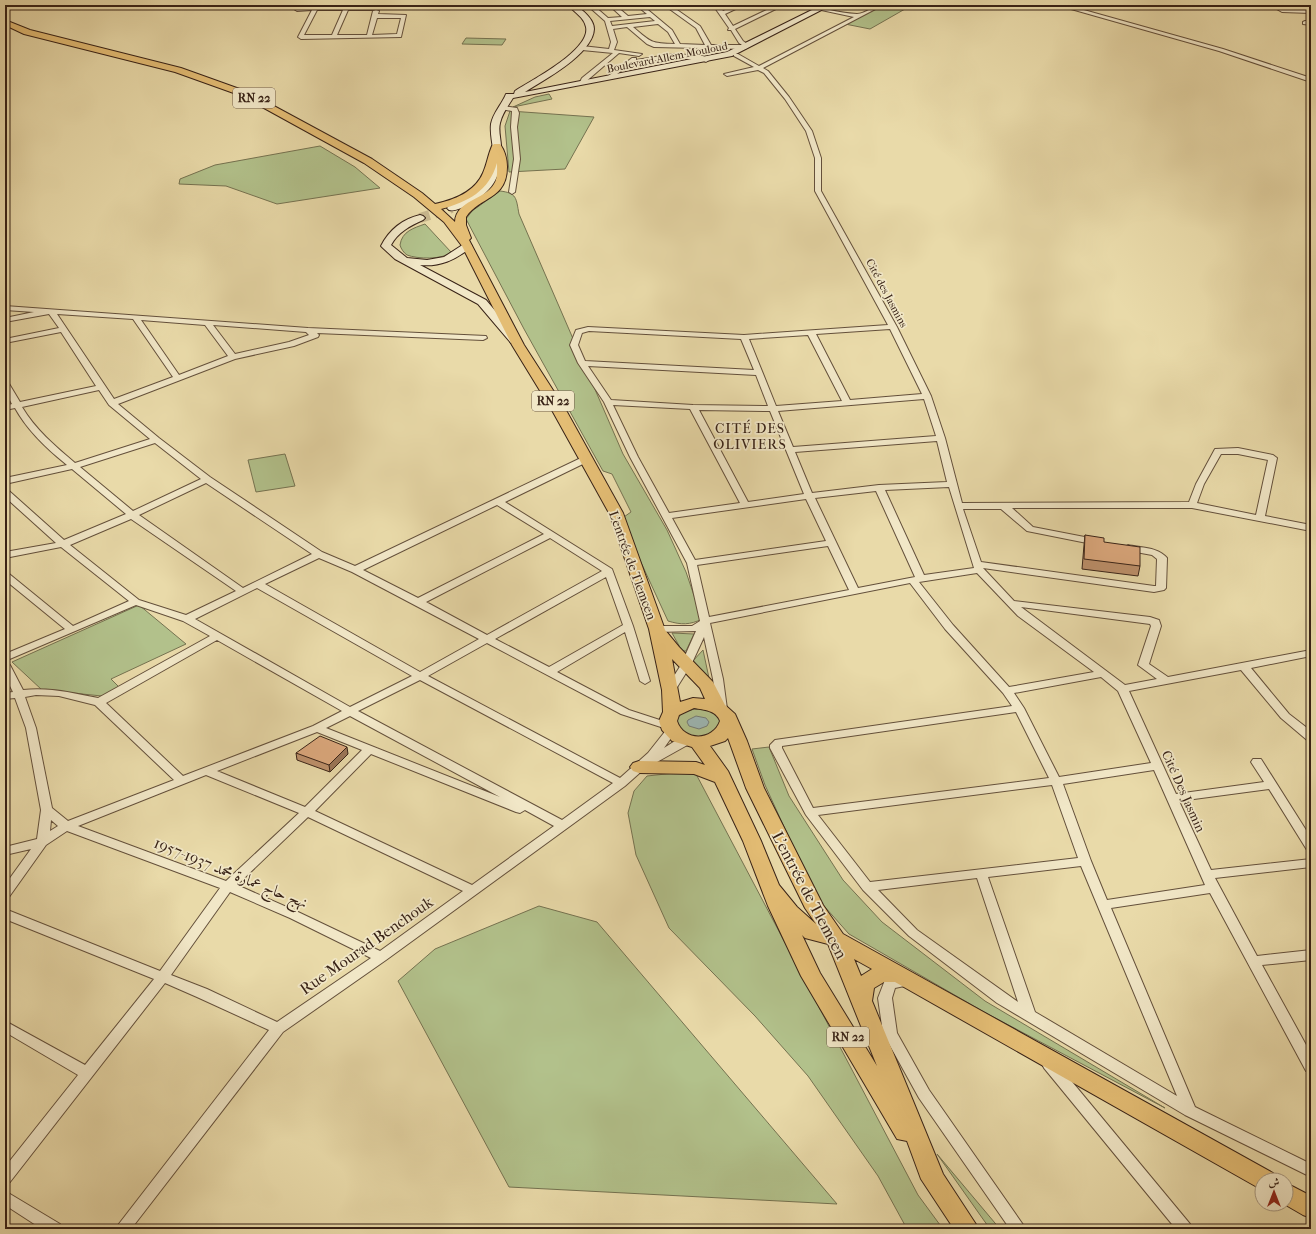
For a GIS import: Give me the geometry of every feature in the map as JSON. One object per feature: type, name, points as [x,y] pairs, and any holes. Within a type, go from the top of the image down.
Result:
[{"type":"main road","points":[[452,208],[478,195],[493,181],[497,170],[497,146],[495,136],[496,125],[503,108],[514,97],[582,48],[590,33],[590,27],[586,18],[572,5]]},
{"type":"main road","name":"Boulevard Allem Mouloud","points":[[514,97],[742,50],[824,8],[834,5]]},
{"type":"main road","name":"Boulevard Allem Mouloud","points":[[514,97],[583,82],[706,60],[742,50],[824,8]]},
{"type":"main road","points":[[5,14],[20,23],[106,52]]},
{"type":"main road","name":"RN 22","points":[[5,22],[26,32],[178,70],[245,94],[368,161],[433,207],[448,220],[467,246],[518,345],[586,459]]},
{"type":"main road","name":"RN 22","points":[[5,30],[60,47],[196,81],[258,107],[364,168],[407,196],[467,246]]},
{"type":"main road","points":[[398,257],[422,262],[438,262],[455,256],[467,246],[460,223],[462,216],[467,209],[497,188],[502,178],[500,152],[497,146]]},
{"type":"main road","points":[[433,207],[450,204],[461,199],[482,185],[487,177],[497,146]]},
{"type":"main road","points":[[420,218],[400,228],[390,236],[386,246],[398,257],[482,302],[518,345]]},
{"type":"main road","name":"L'entrée de Tlemcen","points":[[586,459],[616,513],[657,629],[670,690],[670,723]]},
{"type":"main road","name":"L'entrée de Tlemcen","points":[[657,629],[673,651],[707,686],[738,741],[755,788],[815,908],[836,939],[934,1180]]},
{"type":"main road","points":[[693,703],[702,703],[723,713],[728,727],[724,733],[708,741],[693,741],[670,723],[678,708],[693,703]]},
{"type":"main road","name":"L'entrée de Tlemcen","points":[[693,741],[719,771],[752,841],[770,888],[811,976],[934,1180],[967,1229]]},
{"type":"main road","points":[[639,767],[696,768],[722,778]]},
{"type":"main road","points":[[770,888],[790,912],[812,933],[836,939],[906,977],[1254,1174]]},
{"type":"main road","points":[[861,1001],[865,984],[880,974],[906,977]]},
{"type":"main road","points":[[1294,1197],[1310,1204]]},
{"type":"street","points":[[590,5],[607,20],[614,42],[611,51]]},
{"type":"street","points":[[612,5],[627,18]]},
{"type":"street","points":[[639,5],[670,31],[679,46]]},
{"type":"street","points":[[667,5],[698,27],[709,46]]},
{"type":"street","points":[[629,26],[650,44],[730,47],[742,50],[741,42],[730,29],[716,5]]},
{"type":"street","points":[[721,14],[740,5]]},
{"type":"street","points":[[730,29],[782,5]]},
{"type":"street","points":[[801,5],[824,8],[859,16]]},
{"type":"street","points":[[727,74],[759,68],[880,5]]},
{"type":"street","points":[[1060,5],[1221,50],[1311,80]]},
{"type":"street","points":[[1273,5],[1282,10],[1311,11]]},
{"type":"street","points":[[297,9],[377,7],[369,37]]},
{"type":"street","points":[[334,37],[346,8]]},
{"type":"street","points":[[315,9],[301,37],[399,36],[404,16],[375,16]]},
{"type":"street","points":[[607,20],[652,15]]},
{"type":"street","points":[[609,28],[660,22]]},
{"type":"street","points":[[582,48],[639,54],[610,77]]},
{"type":"street","name":"Cité des Jasmins","points":[[742,50],[759,68],[766,72],[809,131],[818,158],[818,191],[893,327],[927,396],[941,438],[958,506],[978,567]]},
{"type":"street","points":[[583,82],[584,78],[617,52]]},
{"type":"street","points":[[629,63],[674,56],[703,58],[706,60]]},
{"type":"street","points":[[503,108],[515,109],[516,113],[514,127],[517,159],[512,192]]},
{"type":"street","points":[[5,308],[208,324],[483,338]]},
{"type":"street","points":[[5,320],[51,311]]},
{"type":"street","points":[[51,311],[62,330],[112,403],[156,440],[207,479],[319,554],[355,570],[418,602],[626,712],[670,723]]},
{"type":"street","points":[[136,318],[177,377]]},
{"type":"street","points":[[208,324],[233,357]]},
{"type":"street","points":[[723,713],[718,679],[692,563],[668,516],[634,457],[608,402],[582,363],[574,345],[580,332],[588,329],[744,337],[893,327]]},
{"type":"street","points":[[5,341],[62,330]]},
{"type":"street","points":[[112,403],[177,377],[233,357],[291,344],[315,335],[308,330]]},
{"type":"street","points":[[811,333],[847,403]]},
{"type":"street","points":[[744,337],[809,496],[830,543],[855,592]]},
{"type":"street","points":[[582,363],[758,373]]},
{"type":"street","points":[[5,384],[24,417],[52,448],[132,515],[243,592]]},
{"type":"street","points":[[5,408],[101,388]]},
{"type":"street","points":[[608,402],[693,407],[774,408],[927,396]]},
{"type":"street","points":[[693,407],[745,504]]},
{"type":"street","points":[[790,450],[941,438]]},
{"type":"street","points":[[5,481],[74,466],[156,440]]},
{"type":"street","points":[[1192,505],[1200,484],[1218,451],[1238,451],[1273,458],[1260,518]]},
{"type":"street","points":[[355,570],[586,459]]},
{"type":"street","points":[[5,555],[63,544],[132,515],[207,479]]},
{"type":"street","points":[[668,516],[745,504],[879,488],[952,484]]},
{"type":"street","points":[[879,488],[916,580],[949,627],[1007,691],[1019,708],[1056,781],[1085,861],[1190,1111]]},
{"type":"street","points":[[5,492],[63,544],[136,602],[187,619],[351,712],[562,825]]},
{"type":"street","points":[[499,502],[609,571],[645,681]]},
{"type":"street","points":[[958,506],[1192,505],[1311,528]]},
{"type":"street","points":[[657,629],[694,629],[706,621],[978,567],[1154,589],[1161,588],[1162,558],[1160,555],[1036,531],[1030,529],[1004,506]]},
{"type":"street","points":[[418,602],[551,534]]},
{"type":"street","points":[[692,563],[830,543]]},
{"type":"street","points":[[187,619],[259,585],[319,554]]},
{"type":"street","name":"Cité Des Jasmin","points":[[978,567],[1022,614],[1122,689],[1213,888],[1311,1067]]},
{"type":"street","points":[[5,851],[42,842],[66,826],[317,728],[420,676],[485,638],[609,571]]},
{"type":"street","points":[[5,575],[72,630]]},
{"type":"street","points":[[259,585],[420,676],[621,784]]},
{"type":"street","points":[[5,658],[136,602]]},
{"type":"street","points":[[1010,602],[1150,620],[1154,622],[1156,626],[1143,665],[1166,681]]},
{"type":"street","points":[[670,690],[686,665],[706,621]]},
{"type":"street","points":[[549,672],[628,626]]},
{"type":"street","points":[[99,702],[217,636]]},
{"type":"street","points":[[1122,689],[1311,653]]},
{"type":"street","points":[[5,665],[19,694],[31,728],[47,810],[42,842],[5,894]]},
{"type":"street","points":[[1244,666],[1285,716],[1311,736]]},
{"type":"street","points":[[1007,691],[1102,674]]},
{"type":"street","points":[[5,696],[36,692],[59,693],[99,702],[181,780]]},
{"type":"street","points":[[1019,708],[780,743],[776,748],[810,812],[867,887],[913,933],[1002,999],[1190,1111],[1311,1171]]},
{"type":"street","name":"Rue Mourad Benchouk","points":[[122,1229],[278,1028],[381,957],[562,825],[621,784],[652,756],[670,723]]},
{"type":"street","points":[[317,728],[562,825]]},
{"type":"street","points":[[639,767],[677,745],[693,741]]},
{"type":"street","points":[[5,1178],[162,978],[228,886],[306,812],[369,749]]},
{"type":"street","points":[[1257,762],[1311,847]]},
{"type":"street","points":[[810,812],[1056,781],[1158,766]]},
{"type":"street","points":[[206,771],[306,812],[472,890]]},
{"type":"street","points":[[1172,798],[1272,785]]},
{"type":"street","name":"نهج حاج عمارة محمد 1937-1957","points":[[47,810],[66,826],[228,886],[294,915],[381,957]]},
{"type":"street","points":[[867,887],[1085,861]]},
{"type":"street","points":[[1207,875],[1311,863]]},
{"type":"street","points":[[981,873],[1029,1015]]},
{"type":"street","points":[[1103,905],[1213,888]]},
{"type":"street","points":[[5,914],[202,993],[278,1028]]},
{"type":"street","points":[[1252,961],[1311,955]]},
{"type":"street","points":[[906,977],[890,984],[885,998],[890,1033],[924,1094],[1019,1229]]},
{"type":"street","points":[[5,1026],[87,1073]]},
{"type":"street","points":[[1042,1055],[1185,1229]]},
{"type":"street","points":[[5,1197],[55,1229]]},
{"type":"green space","points":[[881,5],[912,5],[870,29],[845,24]]},
{"type":"green space","points":[[466,38],[506,39],[502,45],[462,44]]},
{"type":"green space","points":[[549,94],[552,99],[513,107],[535,97]]},
{"type":"green space","points":[[510,111],[594,117],[565,169],[509,172],[505,126]]},
{"type":"green space","points":[[320,146],[355,167],[380,188],[277,204],[226,186],[179,184],[180,179],[215,165]]},
{"type":"green space","points":[[500,191],[510,193],[515,197],[519,214],[623,454],[667,530],[686,572],[702,619],[685,624],[668,621],[621,519],[631,512],[612,474],[603,471],[524,329],[466,219],[472,211]]},
{"type":"green space","points":[[425,224],[451,252],[447,255],[436,258],[423,258],[407,255],[405,253],[400,245],[403,236],[409,231]]},
{"type":"green space","points":[[285,454],[295,486],[256,492],[248,460]]},
{"type":"green space","points":[[139,605],[186,644],[111,679],[120,688],[102,696],[42,690],[12,662]]},
{"type":"green space","points":[[672,633],[694,634],[686,651],[682,651]]},
{"type":"green space","points":[[703,650],[709,678],[691,663]]},
{"type":"green space","points":[[695,709],[714,713],[719,719],[721,723],[710,736],[695,737],[682,733],[676,720],[683,712]]},
{"type":"green space","points":[[769,747],[789,796],[843,880],[882,922],[985,1001],[1165,1108],[984,1012],[849,934],[816,897],[765,785],[752,749]]},
{"type":"green space","points":[[675,773],[696,774],[918,1195],[943,1229],[907,1229],[878,1176],[808,1076],[755,1016],[669,928],[636,855],[628,813],[634,791],[647,776]]},
{"type":"green space","points":[[539,906],[597,922],[837,1204],[509,1187],[398,981],[435,949]]},
{"type":"green space","points":[[937,1154],[1000,1229],[990,1229]]},
{"type":"water","points":[[696,716],[706,718],[709,722],[707,726],[699,729],[689,726],[687,722],[688,720]]},
{"type":"building","points":[[1085,535],[1104,538],[1104,542],[1140,547],[1140,566],[1084,559]]},
{"type":"building","points":[[320,736],[347,747],[329,765],[296,753]]},
{"type":"tunnel","points":[[420,218],[452,208]]},
{"type":"district","name":"CITÉ DES OLIVIERS","points":[[750,436]]}]
